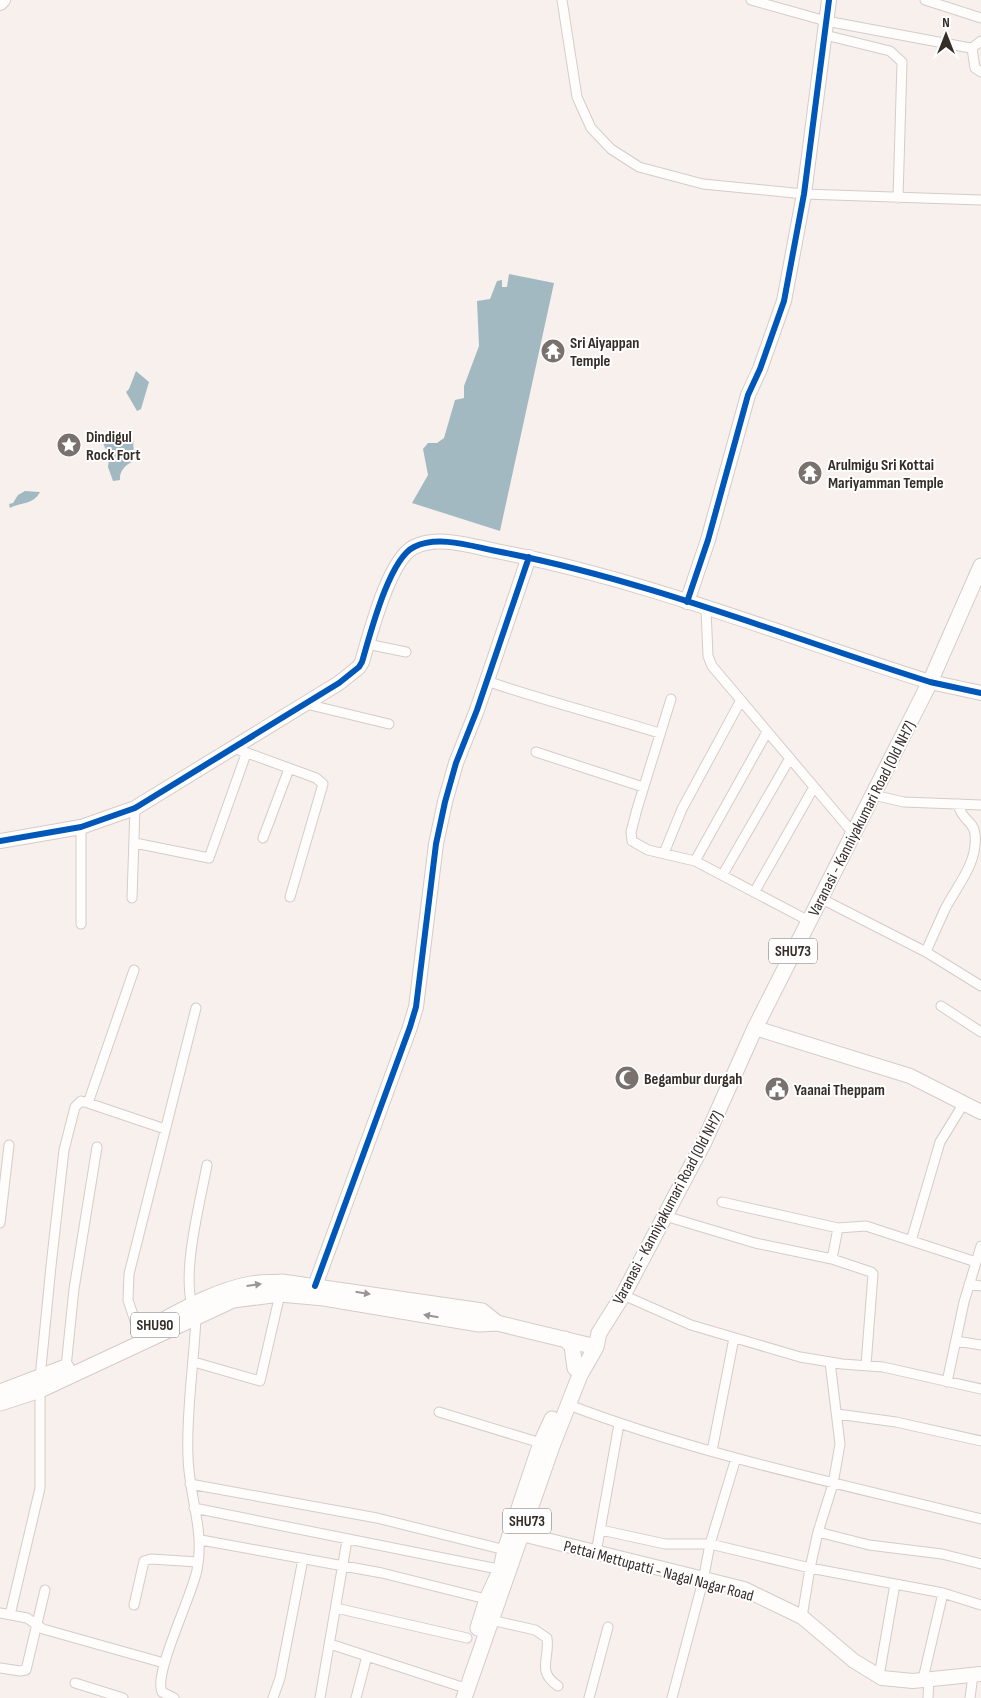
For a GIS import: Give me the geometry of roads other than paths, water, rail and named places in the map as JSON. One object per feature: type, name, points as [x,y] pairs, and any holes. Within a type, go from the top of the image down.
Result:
[{"type":"main road","name":"Varanasi - Kanniyakumari Road (Old NH7)","points":[[462,1693],[491,1620],[492,1600],[511,1552],[522,1534],[546,1445],[569,1405],[593,1341],[623,1295],[704,1142],[754,1028],[930,682],[981,566]]},
{"type":"main road","name":"SHU90","points":[[0,1392],[40,1384],[66,1367],[139,1333],[193,1312],[251,1284],[282,1282],[482,1311],[497,1323],[565,1339],[593,1341]]},
{"type":"main road","points":[[0,1403],[193,1312],[233,1300],[280,1294],[324,1298],[479,1324],[497,1323]]},
{"type":"main road","points":[[565,1339],[572,1346],[575,1368]]},
{"type":"main road","points":[[511,1552],[546,1445],[575,1368],[593,1341]]},
{"type":"main road","points":[[462,1693],[492,1600]]},
{"type":"street","points":[[0,3],[3,0]]},
{"type":"street","points":[[562,0],[577,97],[591,128],[611,149],[639,167],[703,184],[804,194],[981,200]]},
{"type":"street","points":[[750,0],[826,21],[972,48],[981,41]]},
{"type":"street","points":[[687,602],[708,540],[748,396],[760,369],[784,301],[804,194],[829,0]]},
{"type":"street","points":[[925,0],[981,18]]},
{"type":"street","points":[[825,35],[890,51],[902,62],[898,198]]},
{"type":"street","points":[[972,48],[975,68],[981,72]]},
{"type":"street","points":[[0,841],[80,827],[135,808],[306,704],[359,667],[386,586],[400,561],[416,546],[436,542],[459,544],[529,557],[687,602],[930,682],[981,693]]},
{"type":"street","points":[[315,1286],[416,1007],[436,844],[445,802],[456,763],[487,681],[529,557]]},
{"type":"street","points":[[706,609],[708,656],[712,666],[853,834]]},
{"type":"street","points":[[367,644],[406,652]]},
{"type":"street","points":[[487,681],[548,702],[594,713],[659,733]]},
{"type":"street","points":[[671,699],[659,733],[631,832],[632,841],[648,850],[695,861],[724,874],[809,921]]},
{"type":"street","points":[[664,853],[682,809],[741,700]]},
{"type":"street","points":[[306,704],[389,724]]},
{"type":"street","points":[[695,861],[768,732]]},
{"type":"street","points":[[231,748],[316,778],[323,784],[290,898]]},
{"type":"street","points":[[536,752],[644,787]]},
{"type":"street","points":[[136,843],[209,858],[246,754]]},
{"type":"street","points":[[724,874],[790,758]]},
{"type":"street","points":[[263,838],[289,769]]},
{"type":"street","points":[[755,892],[814,787]]},
{"type":"street","points":[[872,795],[904,802],[981,805]]},
{"type":"street","points":[[926,952],[946,907],[970,867],[974,852],[975,831],[973,826],[962,817],[958,804]]},
{"type":"street","points":[[132,898],[136,843],[135,808]]},
{"type":"street","points":[[80,827],[81,924]]},
{"type":"street","points":[[820,898],[926,952],[981,986]]},
{"type":"street","points":[[88,1103],[134,970]]},
{"type":"street","points":[[941,1006],[981,1032]]},
{"type":"street","points":[[139,1333],[128,1300],[129,1274],[196,1008]]},
{"type":"street","points":[[754,1028],[910,1076],[981,1112]]},
{"type":"street","points":[[10,1615],[40,1488],[40,1384],[64,1150],[77,1103],[88,1103],[164,1130]]},
{"type":"street","points":[[911,1241],[940,1142],[964,1104]]},
{"type":"street","points":[[0,1223],[9,1145]]},
{"type":"street","points":[[66,1367],[74,1288],[97,1147]]},
{"type":"street","points":[[167,1697],[159,1686],[164,1663],[187,1604],[198,1562],[201,1540],[190,1484],[188,1432],[194,1362],[193,1312],[188,1285],[207,1165]]},
{"type":"street","points":[[722,1202],[838,1228],[866,1226],[976,1262]]},
{"type":"street","points":[[665,1216],[755,1243],[832,1259],[864,1268],[873,1274],[866,1366]]},
{"type":"street","points":[[832,1259],[838,1228]]},
{"type":"street","points":[[946,1382],[981,1246]]},
{"type":"street","points":[[970,1284],[981,1286]]},
{"type":"street","points":[[194,1362],[260,1381],[280,1294]]},
{"type":"street","points":[[623,1295],[691,1325],[800,1358],[883,1367],[981,1389]]},
{"type":"street","points":[[712,1451],[734,1338]]},
{"type":"street","points":[[956,1341],[981,1345]]},
{"type":"street","points":[[802,1617],[810,1568],[818,1532],[833,1484],[840,1444],[830,1362]]},
{"type":"street","points":[[569,1405],[619,1424],[736,1458],[833,1484],[981,1519]]},
{"type":"street","points":[[439,1412],[546,1445]]},
{"type":"street","points":[[837,1414],[896,1422],[981,1441]]},
{"type":"street","points":[[596,1553],[619,1424]]},
{"type":"street","points":[[672,1698],[703,1581],[710,1544],[736,1458]]},
{"type":"street","points":[[190,1484],[378,1518],[511,1552]]},
{"type":"street","points":[[194,1508],[504,1570]]},
{"type":"street","points":[[601,1530],[665,1544],[710,1544],[810,1568],[943,1593],[981,1605]]},
{"type":"street","points":[[818,1532],[869,1545],[942,1554],[981,1564]]},
{"type":"street","name":"Pettai Mettupatti - Nagal Nagar Road","points":[[522,1534],[744,1590],[782,1606],[802,1617],[854,1661],[879,1676],[897,1680],[926,1679],[978,1672]]},
{"type":"street","points":[[201,1540],[382,1573],[492,1600]]},
{"type":"street","points":[[320,1698],[347,1540]]},
{"type":"street","points":[[134,1605],[144,1561],[151,1559],[198,1562]]},
{"type":"street","points":[[273,1698],[280,1678],[303,1559]]},
{"type":"street","points":[[879,1676],[895,1584]]},
{"type":"street","points":[[0,1668],[26,1670],[45,1590]]},
{"type":"street","points":[[928,1698],[926,1679],[943,1593]]},
{"type":"street","points":[[336,1608],[467,1638]]},
{"type":"street","points":[[0,1613],[27,1618],[43,1628],[164,1663]]},
{"type":"street","points":[[491,1620],[535,1630],[547,1638],[545,1673],[548,1680],[558,1686]]},
{"type":"street","points":[[589,1698],[608,1628]]},
{"type":"street","points":[[330,1644],[368,1656],[462,1693]]},
{"type":"street","points":[[356,1698],[368,1656]]},
{"type":"street","points":[[970,1698],[978,1672]]},
{"type":"street","points":[[74,1683],[124,1698]]},
{"type":"water","points":[[509,274],[554,283],[500,531],[412,503],[428,475],[423,449],[428,443],[437,443],[444,438],[455,400],[464,398],[464,386],[479,346],[477,301],[490,299],[497,281],[502,280],[502,287],[507,287]]},
{"type":"water","points":[[136,371],[149,382],[141,409],[137,411],[126,392]]},
{"type":"water","points":[[109,434],[133,436],[134,461],[124,468],[120,480],[113,481],[108,467],[109,457],[106,455],[107,452],[103,443],[109,439]]},
{"type":"water","points":[[25,491],[40,492],[34,499],[10,508],[9,504],[13,503],[18,495]]},
{"type":"place","name":"Sri Aiyappan Temple","points":[[553,351]]},
{"type":"place","name":"Dindigul Rock Fort","points":[[69,445]]},
{"type":"place","name":"Arulmigu Sri Kottai Mariyamman Temple","points":[[810,473]]},
{"type":"place","name":"Begambur durgah","points":[[627,1078]]},
{"type":"place","name":"Yaanai Theppam","points":[[777,1089]]}]
